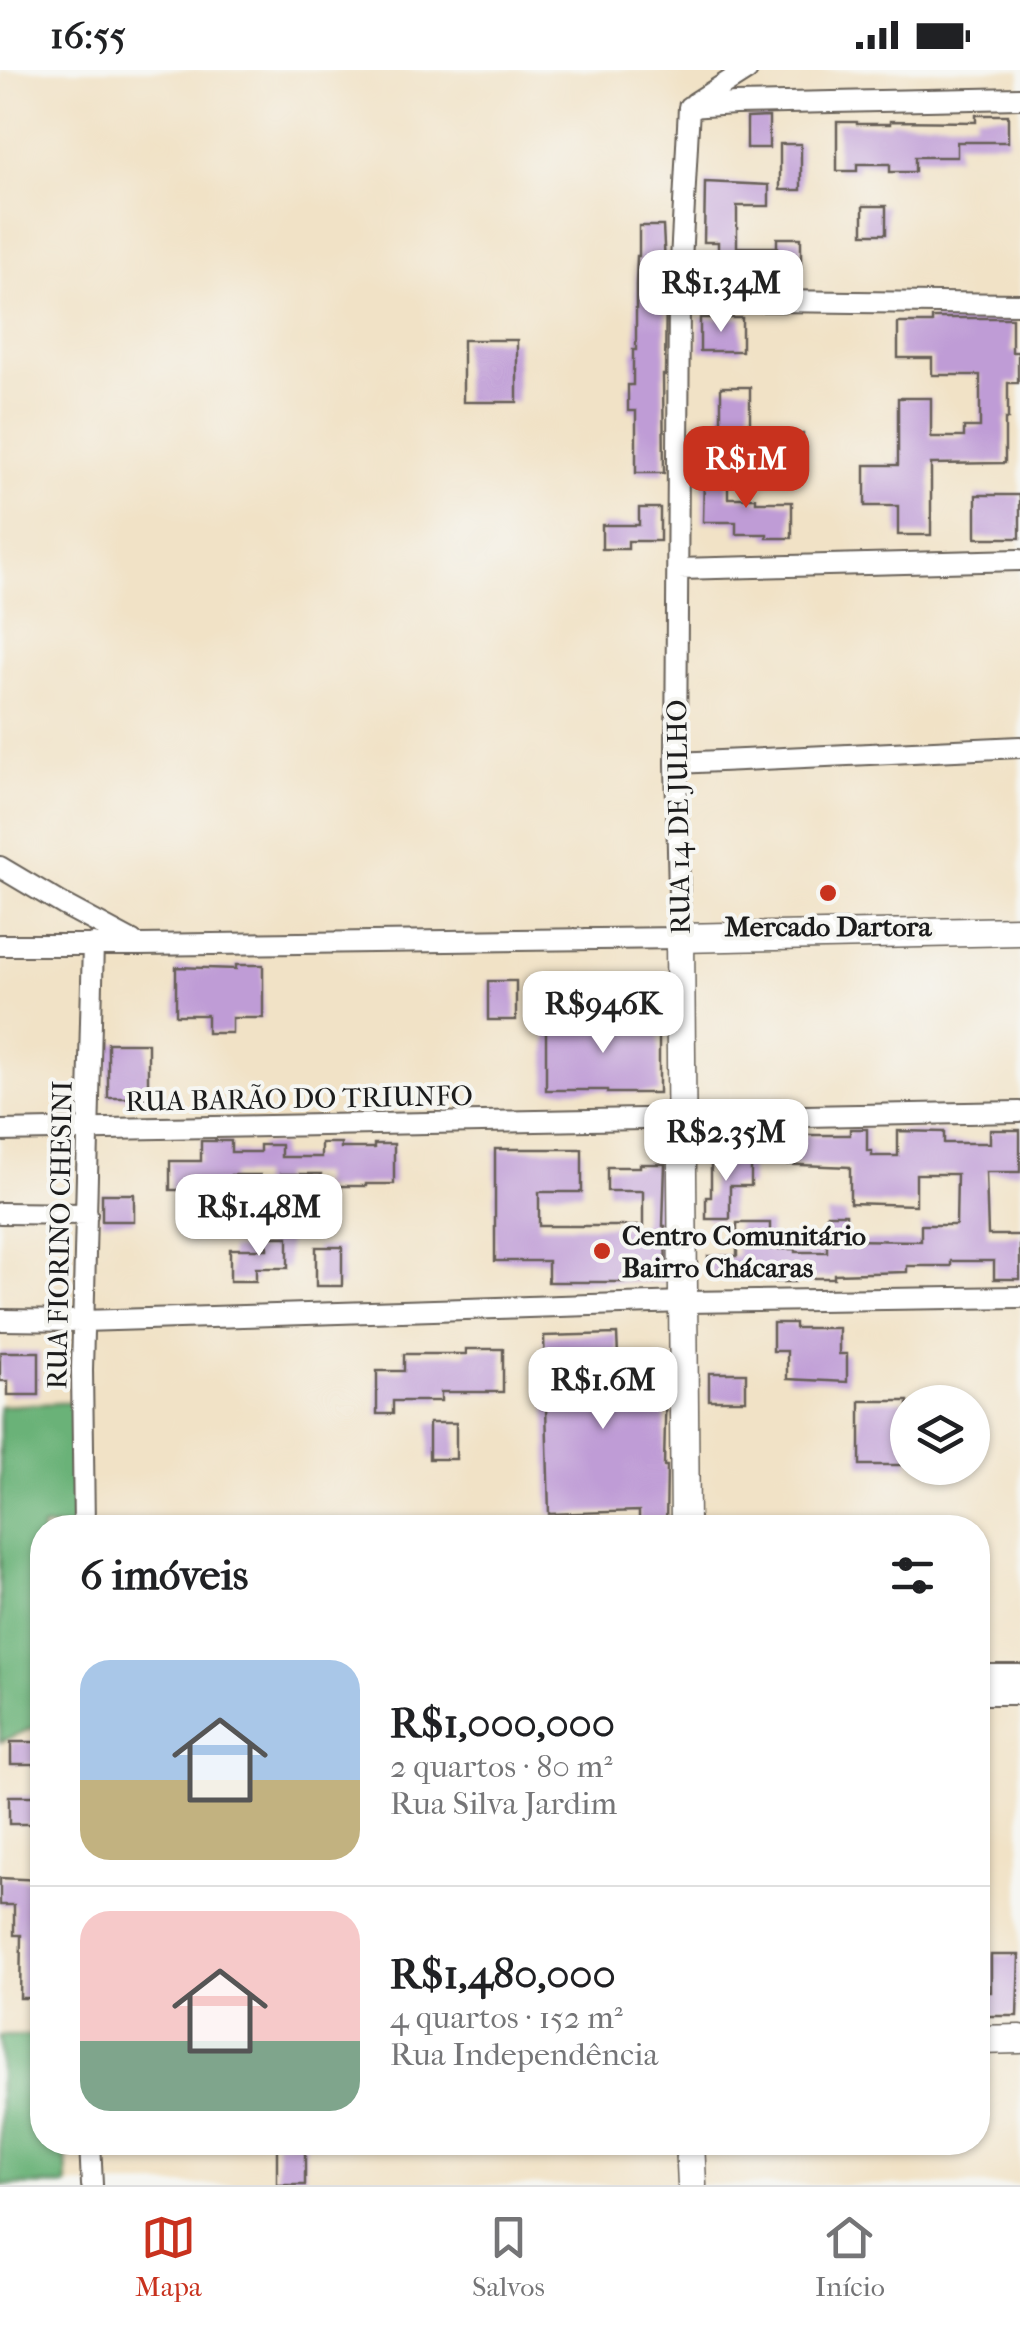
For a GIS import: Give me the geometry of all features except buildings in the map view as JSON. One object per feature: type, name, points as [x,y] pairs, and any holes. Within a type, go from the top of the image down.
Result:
[{"type":"street","points":[[689,107],[748,70]]},
{"type":"street","points":[[689,107],[1020,98]]},
{"type":"street","name":"RUA 14 DE JULHO","points":[[685,1515],[676,762],[679,300],[689,107]]},
{"type":"street","points":[[679,300],[1020,304]]},
{"type":"street","points":[[678,569],[1020,560]]},
{"type":"street","points":[[676,762],[1020,747]]},
{"type":"street","points":[[0,866],[64,906],[140,945]]},
{"type":"street","points":[[0,945],[1020,931]]},
{"type":"street","name":"RUA FIORINO CHESINI","points":[[84,1515],[83,1321],[93,944]]},
{"type":"street","name":"RUA BARÃO DO TRIUNFO","points":[[0,1131],[1020,1112]]},
{"type":"street","points":[[0,1213],[87,1214]]},
{"type":"street","points":[[0,1320],[1020,1297]]},
{"type":"street","points":[[990,1675],[1020,1674]]},
{"type":"street","points":[[990,1694],[1020,1694]]},
{"type":"street","points":[[990,2040],[1020,2039]]},
{"type":"street","points":[[91,2155],[92,2185]]},
{"type":"street","points":[[691,2155],[692,2185]]},
{"type":"green space","points":[[75,1402],[73,1515],[30,1515],[30,1729],[0,1742],[0,1406]]},
{"type":"green space","points":[[0,2036],[30,2036],[30,2155],[66,2155],[67,2185],[0,2185]]},
{"type":"place","name":"Mercado Dartora","points":[[828,893]]},
{"type":"place","name":"Centro Comunitário Bairro Chácaras","points":[[602,1251]]}]
